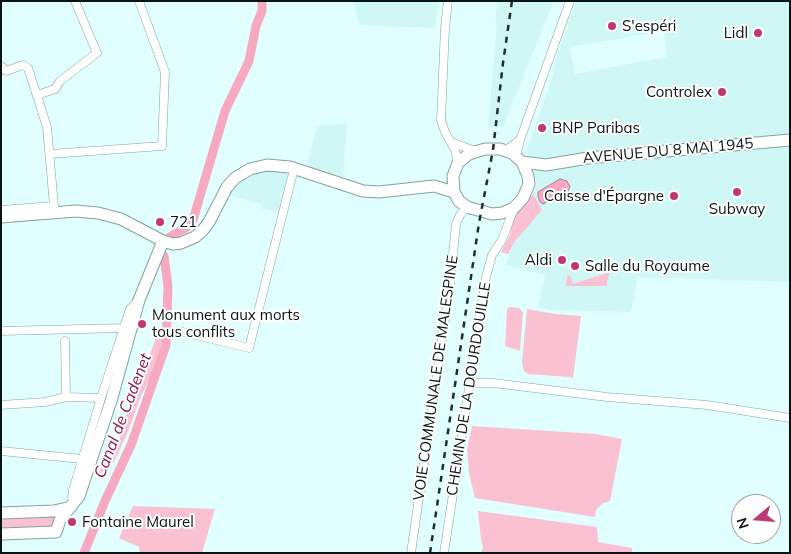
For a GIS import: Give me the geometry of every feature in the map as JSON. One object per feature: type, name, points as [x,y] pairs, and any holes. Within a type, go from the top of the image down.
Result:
[{"type":"main road","name":"AVENUE DU 8 MAI 1945","points":[[515,156],[546,165],[588,158],[790,140]]},
{"type":"main road","points":[[434,186],[465,156],[485,149],[515,156],[528,176],[529,184]]},
{"type":"main road","points":[[1,217],[76,211],[98,213],[121,219],[162,241],[176,244],[195,237],[209,222],[227,187],[235,178],[245,172],[267,165],[294,169],[370,192],[434,186],[454,192]]},
{"type":"main road","points":[[456,166],[452,182],[454,192],[460,201],[467,207],[477,211],[497,214],[514,208],[523,198],[537,172],[546,165]]},
{"type":"main road","points":[[1,513],[57,515],[73,505],[82,489],[108,409],[139,300],[162,241]]},
{"type":"main road","points":[[1,534],[53,533],[58,530],[57,515]]},
{"type":"street","points":[[37,96],[55,89],[60,81],[98,52],[75,1]]},
{"type":"street","points":[[50,154],[162,146],[165,72],[139,1]]},
{"type":"street","points":[[448,1],[440,108],[445,132],[452,142],[456,166]]},
{"type":"street","points":[[515,156],[570,1]]},
{"type":"street","points":[[1,66],[6,71],[23,65],[26,66],[47,127],[54,206],[1,210]]},
{"type":"street","points":[[452,142],[475,151]]},
{"type":"street","points":[[183,332],[249,348],[294,169]]},
{"type":"street","name":"VOIE COMMUNALE DE MALESPINE","points":[[411,553],[450,284],[456,224],[460,215],[467,207]]},
{"type":"street","name":"CHEMIN DE LA DOURDOUILLE","points":[[444,553],[486,277],[492,255],[502,240],[514,208]]},
{"type":"street","points":[[497,214],[506,229]]},
{"type":"street","points":[[73,505],[72,497],[101,398],[130,309],[139,300]]},
{"type":"street","points":[[1,331],[124,328]]},
{"type":"street","points":[[65,341],[66,397]]},
{"type":"street","points":[[470,383],[493,382],[606,396],[707,405],[790,418]]},
{"type":"street","points":[[1,405],[45,402],[66,397],[101,398]]},
{"type":"street","points":[[1,451],[82,459]]},
{"type":"shaded area","points":[[354,1],[439,1],[435,28],[359,25]]},
{"type":"shaded area","points":[[498,1],[554,1],[503,127],[488,126]]},
{"type":"shaded area","points":[[576,1],[790,1],[790,282],[638,277],[631,312],[550,310],[538,307],[545,275],[506,265],[526,217],[537,184],[527,151],[554,72],[552,71]],"holes":[[[665,31],[666,57],[575,74],[570,47]]]},
{"type":"shaded area","points":[[347,123],[343,177],[307,167],[317,126]]},
{"type":"shaded area","points":[[267,169],[288,172],[287,177],[290,179],[281,212],[262,209],[262,204],[228,195],[238,183],[259,171]]},
{"type":"shaded area","points":[[560,179],[567,181],[570,187],[568,191],[543,204],[540,202],[538,192]]},
{"type":"shaded area","points":[[533,194],[542,210],[515,241],[508,254],[501,252],[510,235],[513,219]]},
{"type":"shaded area","points":[[610,272],[607,286],[566,286],[567,276],[570,275],[573,284]]},
{"type":"shaded area","points":[[510,307],[519,308],[523,312],[520,351],[505,346],[507,309]]},
{"type":"shaded area","points":[[527,309],[581,316],[573,378],[528,374],[524,371],[522,362]]},
{"type":"shaded area","points":[[158,333],[163,333],[162,342],[153,373],[141,396],[128,432],[114,462],[99,475],[102,464],[119,441],[140,366],[145,367]]},
{"type":"shaded area","points":[[472,426],[596,434],[622,439],[610,501],[603,503],[596,510],[595,517],[475,498],[469,473],[467,450]]},
{"type":"shaded area","points":[[133,506],[215,509],[202,553],[140,553],[139,547],[119,538]]},
{"type":"shaded area","points":[[478,511],[597,527],[598,542],[632,548],[632,553],[481,553],[483,547]]},
{"type":"shaded area","points":[[54,513],[57,517],[56,526],[1,532],[1,514]]},
{"type":"waterway","name":"Canal de Cadenet","points":[[170,237],[187,227],[193,220],[225,111],[249,61],[256,26],[262,11],[262,1]]},
{"type":"waterway","name":"Canal de Cadenet","points":[[84,553],[131,445],[166,345],[168,286],[164,256]]},
{"type":"railway","points":[[430,553],[479,223],[493,150],[512,1]]},
{"type":"place","name":"S'espéri","points":[[612,26]]},
{"type":"place","name":"Lidl","points":[[758,33]]},
{"type":"place","name":"Controlex","points":[[722,92]]},
{"type":"place","name":"BNP Paribas","points":[[542,128]]},
{"type":"place","name":"Subway","points":[[737,192]]},
{"type":"place","name":"Caisse d'Épargne","points":[[674,196]]},
{"type":"place","name":"721","points":[[160,222]]},
{"type":"place","name":"Aldi","points":[[562,260]]},
{"type":"place","name":"Salle du Royaume","points":[[575,266]]},
{"type":"place","name":"Monument aux morts tous conflits","points":[[142,324]]},
{"type":"place","name":"Fontaine Maurel","points":[[72,522]]}]
